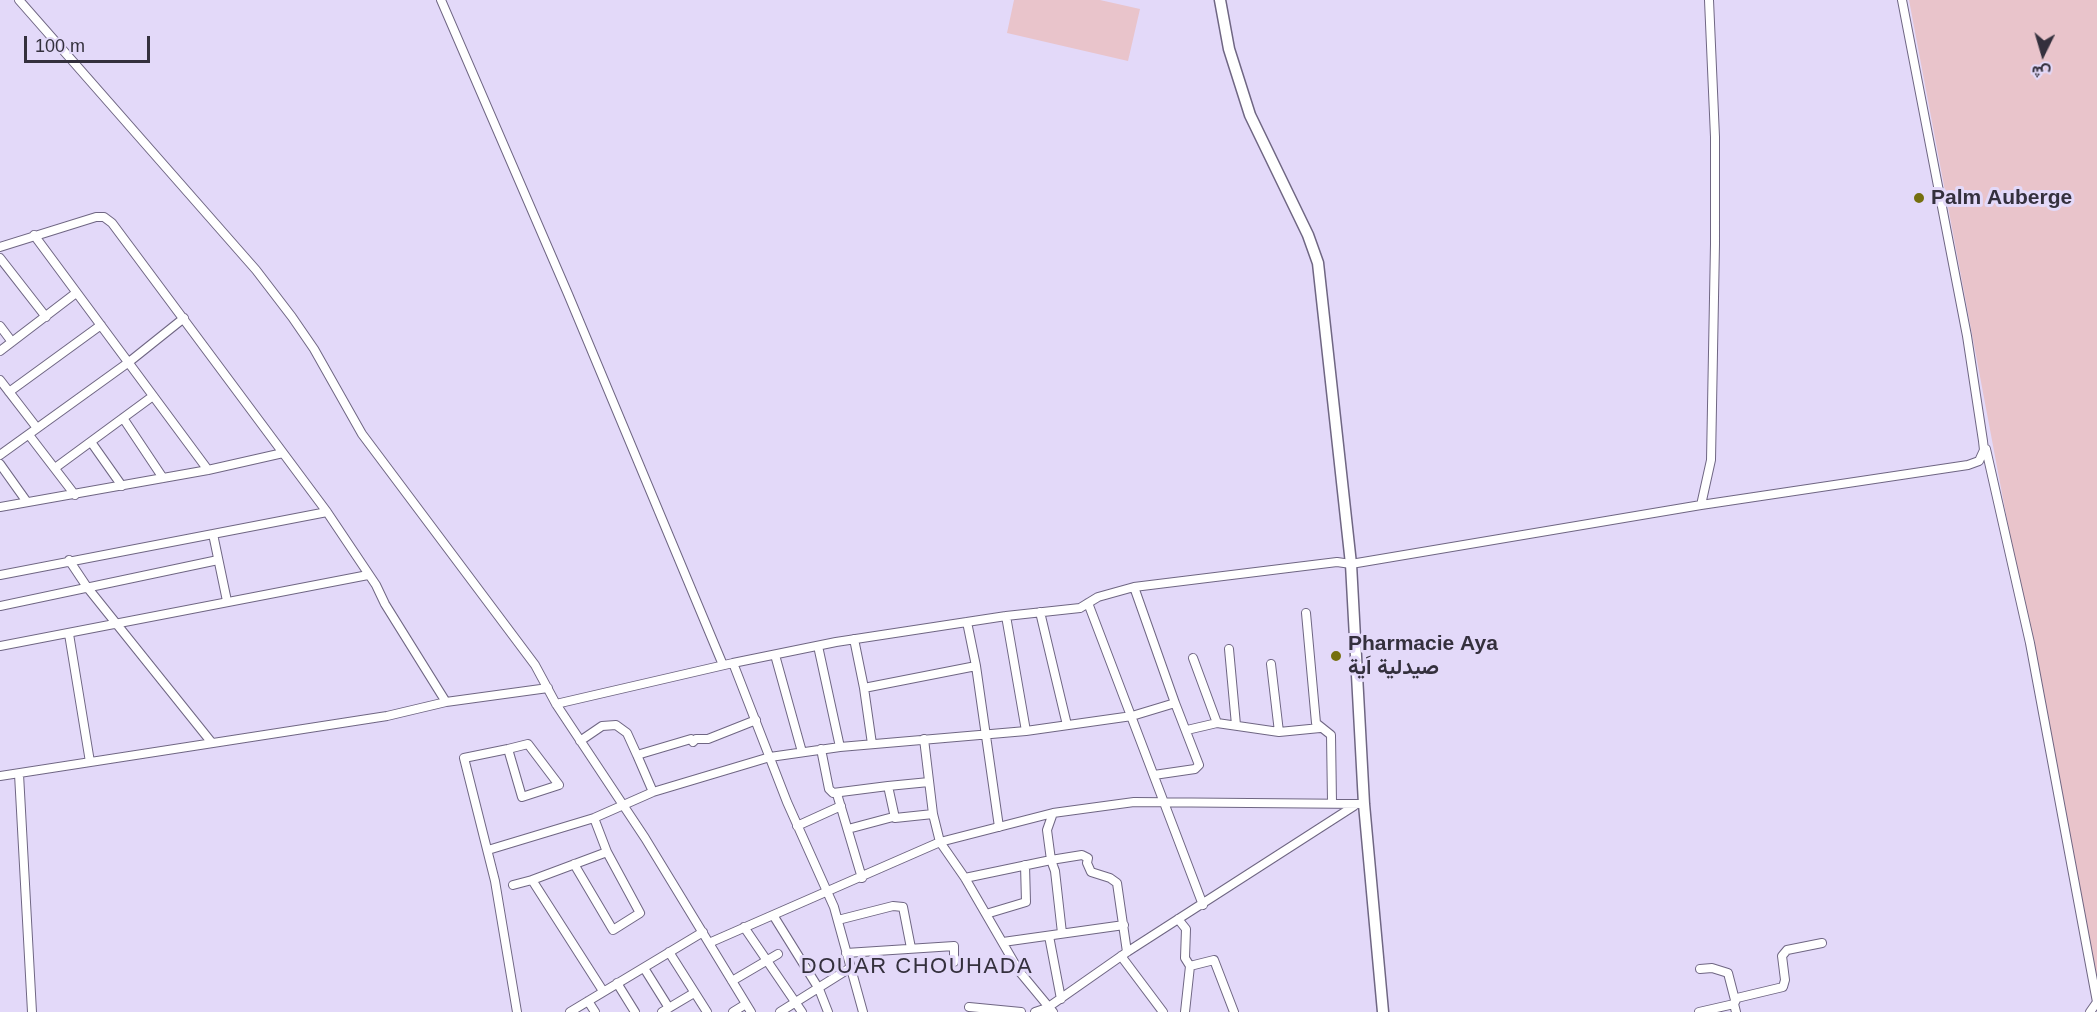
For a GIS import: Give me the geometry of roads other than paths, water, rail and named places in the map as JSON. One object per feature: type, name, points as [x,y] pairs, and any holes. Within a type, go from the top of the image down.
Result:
[{"type":"street","points":[[20,0],[256,270],[292,317],[362,434],[472,578],[516,643],[535,665],[556,704],[622,803],[748,1008],[733,1012]]},
{"type":"street","points":[[441,0],[723,665]]},
{"type":"street","points":[[1220,0],[1229,49],[1250,115],[1317,257],[1351,564],[1359,805],[1383,1012]]},
{"type":"street","points":[[1701,505],[1712,460],[1715,137],[1709,0]]},
{"type":"street","points":[[1902,0],[1957,284],[1982,430],[2030,643],[2097,1002],[2090,1012]]},
{"type":"street","points":[[0,247],[96,217],[104,217],[112,223],[327,512],[446,702]]},
{"type":"street","points":[[34,235],[208,470]]},
{"type":"street","points":[[0,258],[46,317]]},
{"type":"street","points":[[0,351],[76,293]]},
{"type":"street","points":[[0,456],[129,362],[184,318]]},
{"type":"street","points":[[9,392],[101,325]]},
{"type":"street","points":[[0,326],[12,342]]},
{"type":"street","points":[[0,380],[38,428]]},
{"type":"street","points":[[56,468],[153,396]]},
{"type":"street","points":[[123,418],[163,478]]},
{"type":"street","points":[[556,704],[723,665],[854,639],[1006,616],[1080,608],[1134,587],[1337,562],[1351,564],[1701,505],[1974,464],[1982,457],[1982,430]]},
{"type":"street","points":[[29,435],[75,495]]},
{"type":"street","points":[[91,442],[122,486]]},
{"type":"street","points":[[0,507],[208,470],[283,453]]},
{"type":"street","points":[[0,464],[27,502]]},
{"type":"street","points":[[0,575],[327,512]]},
{"type":"street","points":[[213,534],[226,601]]},
{"type":"street","points":[[69,560],[87,587],[212,743]]},
{"type":"street","points":[[0,606],[218,560]]},
{"type":"street","points":[[0,646],[368,575]]},
{"type":"street","points":[[1134,587],[1175,703],[1200,763],[1199,767],[1155,775]]},
{"type":"street","points":[[1088,603],[1203,905]]},
{"type":"street","points":[[1040,612],[1067,724]]},
{"type":"street","points":[[1306,613],[1316,723],[1330,735],[1332,802]]},
{"type":"street","points":[[1006,616],[1013,668],[1026,731]]},
{"type":"street","points":[[967,622],[976,666],[999,827]]},
{"type":"street","points":[[69,634],[90,762]]},
{"type":"street","points":[[854,639],[872,744]]},
{"type":"street","points":[[818,646],[840,747]]},
{"type":"street","points":[[1229,649],[1236,725]]},
{"type":"street","points":[[775,654],[802,752]]},
{"type":"street","points":[[1193,658],[1217,723]]},
{"type":"street","points":[[733,663],[797,826],[838,920],[863,1012]]},
{"type":"street","points":[[1271,664],[1279,732]]},
{"type":"street","points":[[864,688],[976,666]]},
{"type":"street","points":[[0,776],[387,716],[446,702],[548,688]]},
{"type":"street","points":[[488,850],[594,818],[622,803],[653,792],[771,757],[840,747],[1026,731],[1132,716],[1175,703]]},
{"type":"street","points":[[637,755],[691,739],[693,742],[696,739],[708,739],[756,720]]},
{"type":"street","points":[[1187,730],[1217,723],[1279,732],[1320,728]]},
{"type":"street","points":[[580,741],[602,726],[616,725],[627,733],[653,792]]},
{"type":"street","points":[[924,739],[933,814],[940,843],[965,878],[1019,971],[1050,1010]]},
{"type":"street","points":[[508,748],[522,797],[559,785],[528,744],[508,748],[464,758],[488,850],[518,1012]]},
{"type":"street","points":[[821,749],[829,789],[837,794],[862,878]]},
{"type":"street","points":[[19,774],[32,1012]]},
{"type":"street","points":[[837,794],[929,782]]},
{"type":"street","points":[[888,786],[893,817]]},
{"type":"street","points":[[709,943],[940,843],[1053,813],[1117,803],[1332,802],[1359,805]]},
{"type":"street","points":[[1035,1012],[1050,1010],[1061,999],[1178,918],[1203,905],[1274,856],[1359,805]]},
{"type":"street","points":[[797,826],[841,806]]},
{"type":"street","points":[[1053,813],[1047,830],[1051,860],[1055,871],[1062,933]]},
{"type":"street","points":[[848,829],[893,817],[933,814]]},
{"type":"street","points":[[574,864],[613,930],[640,913],[607,852],[594,818]]},
{"type":"street","points":[[513,885],[607,852]]},
{"type":"street","points":[[965,878],[1051,860],[1082,855],[1088,858],[1087,863],[1091,872],[1114,880],[1124,925],[1124,954],[1132,973],[1148,990],[1153,1003],[1163,1012]]},
{"type":"street","points":[[986,914],[1026,902],[1025,865]]},
{"type":"street","points":[[532,880],[603,992]]},
{"type":"street","points":[[838,920],[893,906],[903,907],[911,948]]},
{"type":"street","points":[[773,915],[819,989],[828,1012]]},
{"type":"street","points":[[1178,918],[1186,929],[1185,958],[1190,966],[1185,1012]]},
{"type":"street","points":[[1003,942],[1124,925]]},
{"type":"street","points":[[744,927],[767,959],[797,1009]]},
{"type":"street","points":[[570,1012],[702,932]]},
{"type":"street","points":[[1049,936],[1061,999]]},
{"type":"street","points":[[1699,1012],[1735,1005],[1781,989],[1785,984],[1782,956],[1786,950],[1822,943]]},
{"type":"street","points":[[846,953],[954,946],[954,962]]},
{"type":"street","points":[[669,952],[707,1012]]},
{"type":"street","points":[[732,981],[778,954]]},
{"type":"street","points":[[1190,966],[1214,960],[1234,1012]]},
{"type":"street","points":[[644,968],[666,1010],[694,993]]},
{"type":"street","points":[[780,1012],[797,1009],[819,989],[850,968]]},
{"type":"street","points":[[1700,969],[1712,968],[1728,973],[1735,1005]]},
{"type":"street","points":[[617,983],[635,1012]]},
{"type":"street","points":[[588,1001],[595,1012]]},
{"type":"street","points":[[969,1007],[1021,1012]]},
{"type":"place","name":"Palm Auberge","points":[[1919,198]]},
{"type":"place","name":"Pharmacie Aya صيدلية اَية","points":[[1336,656]]},
{"type":"district","name":"DOUAR CHOUHADA","points":[[917,967]]}]
